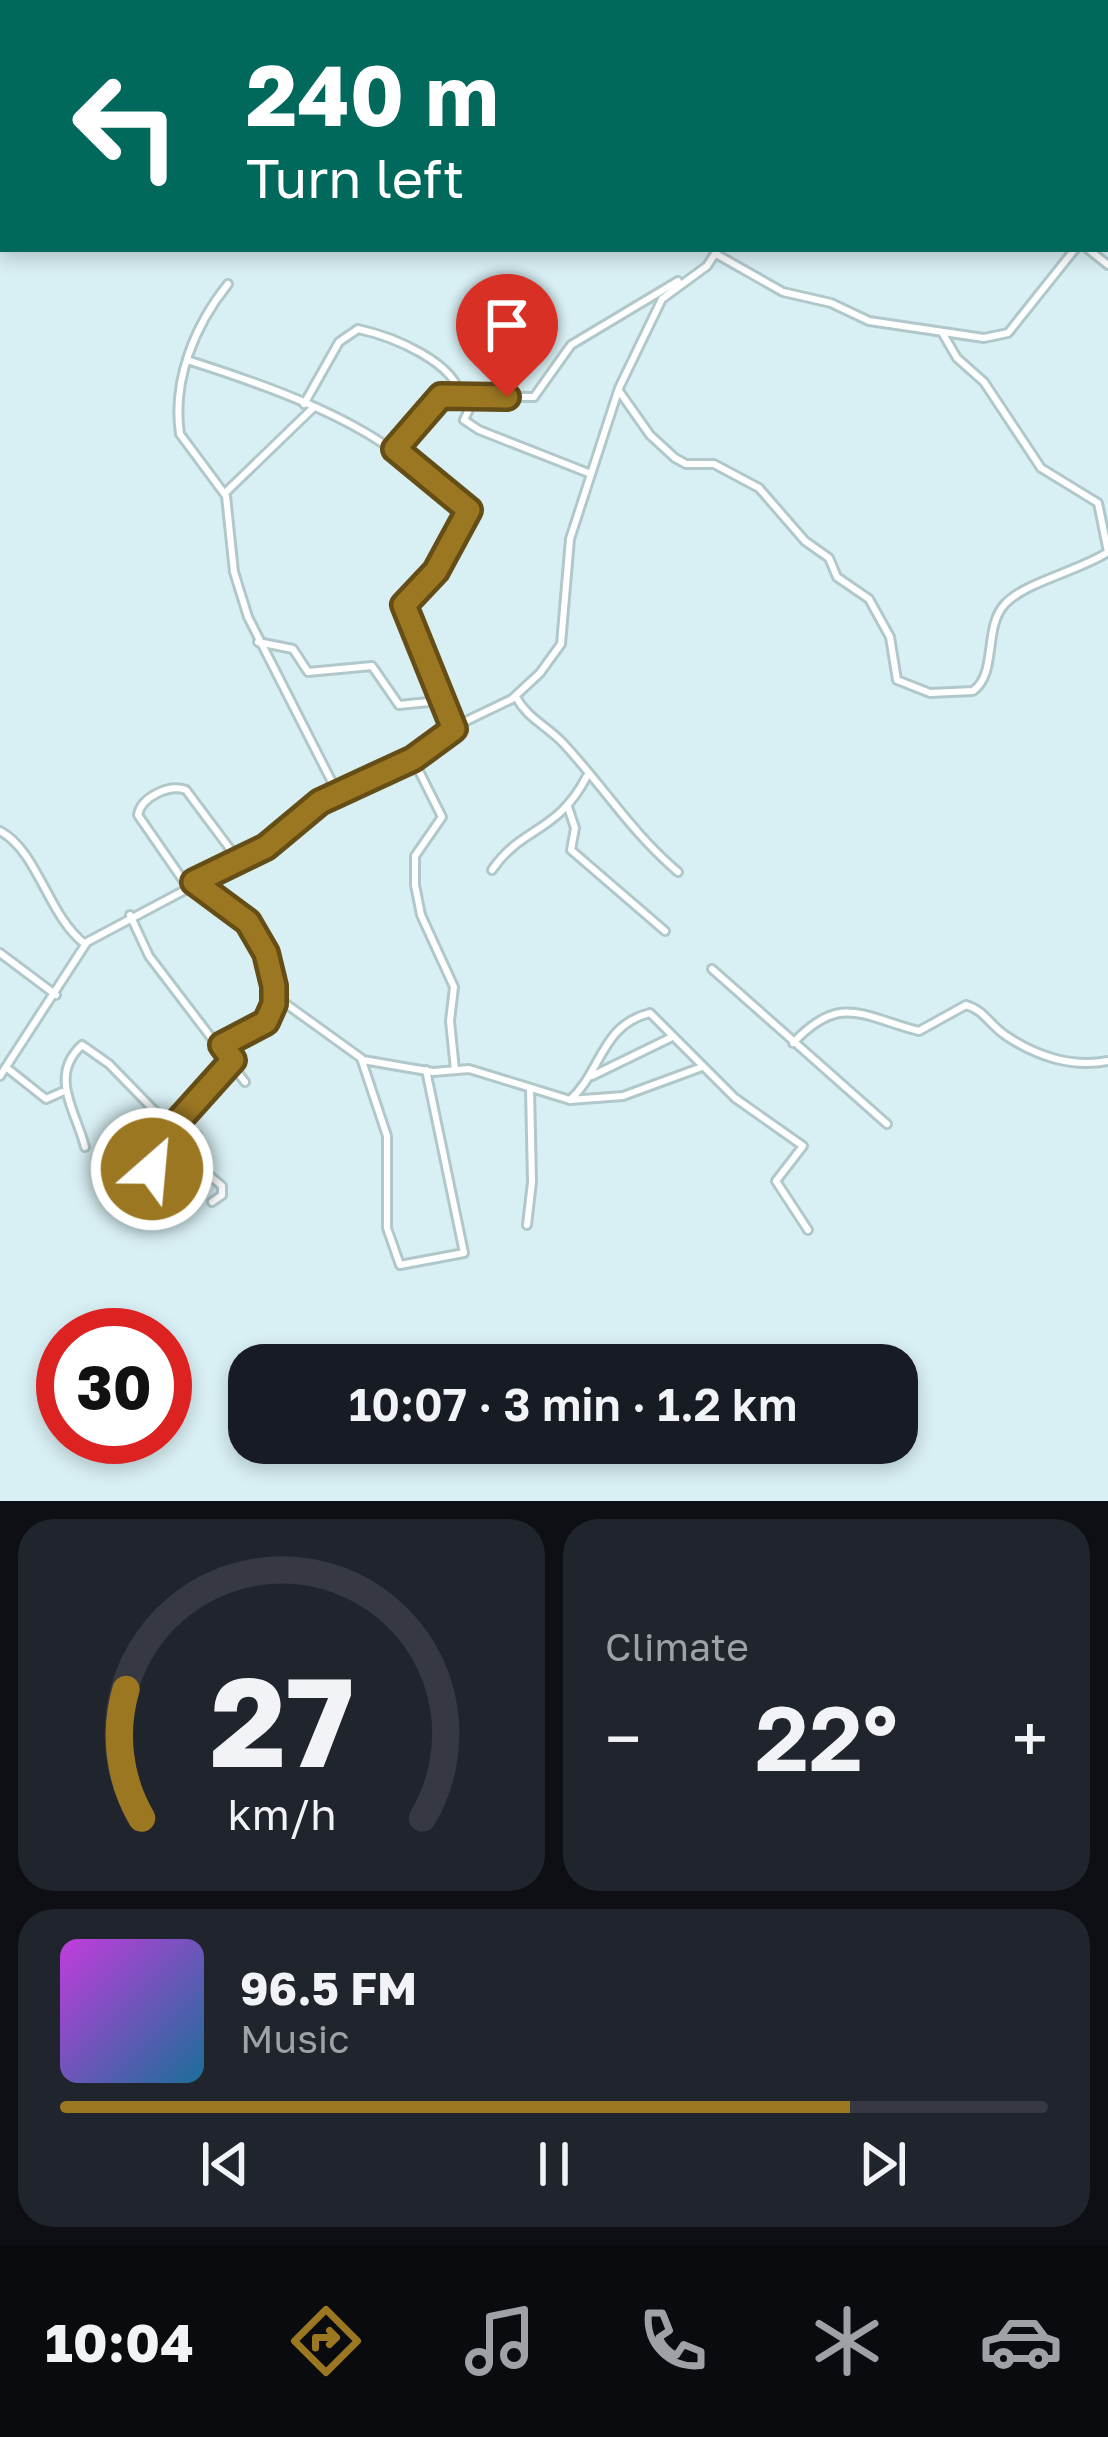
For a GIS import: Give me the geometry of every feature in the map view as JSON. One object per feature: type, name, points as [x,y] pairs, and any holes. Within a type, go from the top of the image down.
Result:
[{"type":"street","points":[[0,1076],[85,944],[130,915],[268,846],[337,792],[413,759],[454,729],[516,697],[561,644],[570,539],[618,390],[656,310],[716,252]]},
{"type":"street","points":[[719,252],[786,293],[826,301],[869,321],[944,334],[1005,336],[1073,252]]},
{"type":"street","points":[[395,449],[436,398],[534,397],[572,345],[668,284],[682,281]]},
{"type":"street","points":[[228,284],[204,316],[187,360],[180,434],[224,493],[234,572],[258,642],[337,792]]},
{"type":"street","points":[[304,404],[339,342],[358,329],[444,369],[459,383],[461,398]]},
{"type":"street","points":[[618,390],[650,435],[675,458],[686,464],[713,464],[759,488],[805,541],[829,558],[837,577],[869,599],[890,637],[896,679],[930,694],[963,693],[981,686],[994,625],[1008,601],[1108,551],[1098,503],[1043,469],[997,408],[984,382],[957,358],[944,334]]},
{"type":"street","points":[[187,360],[304,404],[395,449],[469,510],[436,571],[404,605],[454,729]]},
{"type":"street","points":[[474,400],[464,419],[479,430],[591,474]]},
{"type":"street","points":[[224,493],[313,408]]},
{"type":"street","points":[[258,642],[293,649],[308,672],[371,666],[399,706],[440,701]]},
{"type":"street","points":[[516,697],[527,716],[560,739],[625,823],[678,872]]},
{"type":"street","points":[[413,759],[442,817],[415,855],[415,885],[421,915],[454,987],[450,1024],[455,1070]]},
{"type":"street","points":[[492,870],[506,849],[549,826],[568,807],[587,776]]},
{"type":"street","points":[[222,1045],[263,1025],[275,996],[266,953],[248,922],[190,884],[138,815],[143,804],[163,791],[186,790],[239,861]]},
{"type":"street","points":[[568,807],[575,832],[571,850],[665,931]]},
{"type":"street","points":[[0,831],[20,845],[67,928],[85,944]]},
{"type":"street","points":[[130,915],[149,956],[222,1045],[245,1082]]},
{"type":"street","points":[[0,953],[56,995]]},
{"type":"street","points":[[712,969],[887,1124]]},
{"type":"street","points":[[275,996],[362,1060],[427,1070],[475,1071],[570,1100],[633,1094],[702,1067]]},
{"type":"street","points":[[793,1043],[826,1016],[874,1013],[919,1031],[966,1005],[1005,1036],[1048,1058],[1089,1064],[1108,1061]]},
{"type":"street","points":[[570,1100],[591,1076],[602,1045],[642,1014],[652,1014],[670,1038],[743,1105],[803,1147],[776,1181],[808,1230]]},
{"type":"street","points":[[591,1076],[670,1038]]},
{"type":"street","points":[[86,1147],[64,1091],[68,1061],[85,1045],[174,1132],[187,1142],[197,1135]]},
{"type":"street","points":[[140,1188],[172,1143],[174,1132],[233,1060]]},
{"type":"street","points":[[362,1060],[387,1136],[387,1228],[400,1264],[464,1253],[427,1070]]},
{"type":"street","points":[[7,1068],[46,1099],[64,1091]]},
{"type":"street","points":[[527,1225],[532,1182],[530,1089]]},
{"type":"street","points":[[172,1143],[222,1186],[222,1195],[212,1202]]},
{"type":"street","points":[[116,1157],[161,1222]]},
{"type":"route","points":[[152,1169],[177,1135],[171,1129],[181,1115],[233,1060],[222,1045],[263,1025],[275,1001],[266,953],[248,922],[194,882],[266,847],[320,802],[413,759],[454,729],[404,605],[436,571],[469,510],[454,494],[431,484],[415,462],[395,449],[436,398],[507,397]]}]
